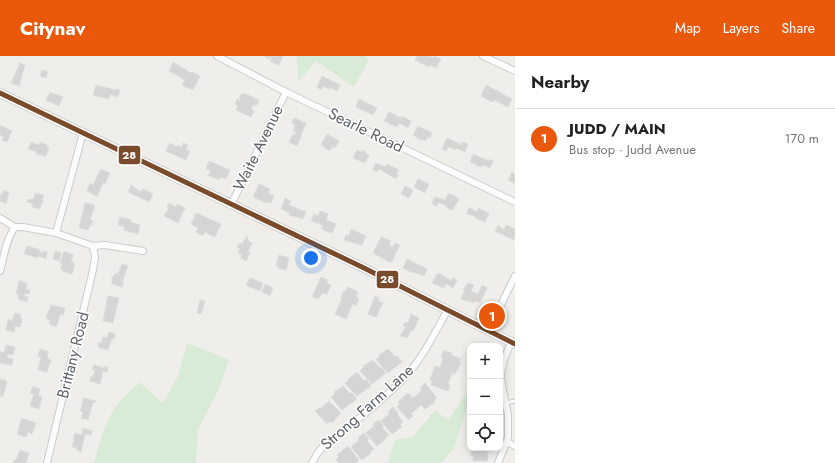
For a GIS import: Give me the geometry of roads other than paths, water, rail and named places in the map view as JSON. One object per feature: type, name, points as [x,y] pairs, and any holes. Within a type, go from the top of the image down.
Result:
[{"type":"street","name":"Searle Road","points":[[217,56],[286,92],[515,202]]},
{"type":"street","points":[[483,56],[515,71]]},
{"type":"street","name":"Waite Avenue","points":[[231,205],[286,92]]},
{"type":"street","points":[[0,93],[364,268],[513,343],[505,356],[501,374],[509,426],[507,442],[498,463]]},
{"type":"street","points":[[56,233],[83,133]]},
{"type":"street","points":[[0,218],[15,227],[56,233],[93,246],[105,245],[144,251]]},
{"type":"street","points":[[0,271],[8,240],[15,227]]},
{"type":"street","name":"Brittany Road","points":[[47,463],[93,270],[95,257],[93,246]]},
{"type":"street","points":[[488,331],[515,276]]},
{"type":"street","name":"Strong Farm Lane","points":[[312,463],[325,442],[355,422],[406,376],[427,347],[447,311]]},
{"type":"street","points":[[507,442],[515,446]]},
{"type":"lane","points":[[506,403],[515,401]]},
{"type":"place","name":"JUDD / MAIN","points":[[492,316]]}]
